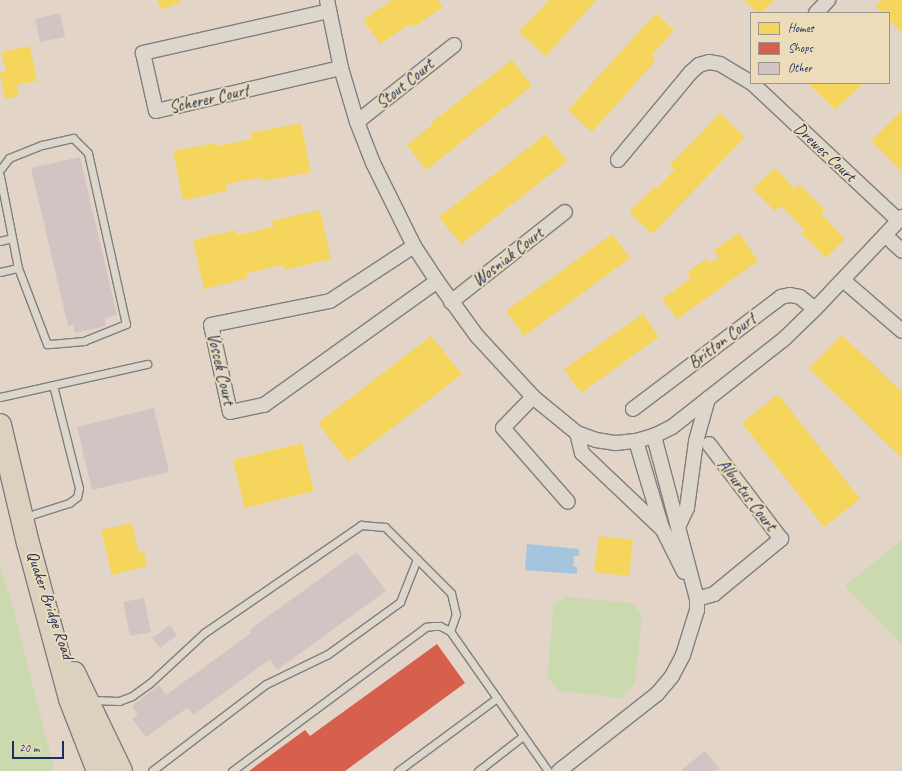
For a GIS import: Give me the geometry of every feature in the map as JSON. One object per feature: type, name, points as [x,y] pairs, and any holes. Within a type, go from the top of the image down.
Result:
[{"type":"main road","points":[[0,425],[28,543]]},
{"type":"main road","name":"Quaker Bridge Road","points":[[28,543],[54,625],[87,700],[121,771]]},
{"type":"main road","name":"Quaker Bridge Road","points":[[28,543],[70,699],[98,771]]},
{"type":"street","points":[[817,12],[828,0]]},
{"type":"street","points":[[328,6],[341,68],[357,122],[376,170],[414,246],[451,302],[477,336],[533,396],[576,433],[596,440],[616,443],[636,441],[654,436],[672,427],[784,339],[843,280],[900,218]]},
{"type":"street","name":"Scherer Court","points":[[328,6],[143,53],[156,111],[341,68]]},
{"type":"street","name":"Stout Court","points":[[357,122],[454,45]]},
{"type":"street","name":"Drewes Court","points":[[618,160],[691,72],[699,65],[709,62],[720,64],[750,82]]},
{"type":"street","name":"Drewes Court","points":[[754,84],[900,218]]},
{"type":"street","name":"Wosniak Court","points":[[451,302],[565,212]]},
{"type":"street","points":[[885,235],[902,251]]},
{"type":"street","name":"Voscek Court","points":[[414,246],[330,300],[211,325],[230,412],[264,405],[437,281]]},
{"type":"street","points":[[843,280],[902,331]]},
{"type":"street","name":"Britton Court","points":[[633,409],[781,297],[790,295],[800,297],[815,309]]},
{"type":"street","points":[[533,396],[504,428],[568,502]]},
{"type":"street","points":[[678,527],[687,508],[696,441],[708,399]]},
{"type":"street","points":[[576,433],[582,453],[663,531]]},
{"type":"street","points":[[559,771],[657,694],[672,676],[683,655],[697,610],[697,599],[654,436]]},
{"type":"street","points":[[636,441],[663,531],[697,599]]},
{"type":"street","name":"Alburtus Court","points":[[697,599],[714,594],[781,539],[709,444]]},
{"type":"lane","points":[[0,170],[9,158],[42,145],[73,138],[88,153],[126,324],[84,341],[47,344],[18,268],[0,176]]},
{"type":"lane","points":[[0,241],[12,238]]},
{"type":"lane","points":[[0,272],[18,268]]},
{"type":"lane","points":[[0,397],[147,364]]},
{"type":"lane","points":[[22,518],[69,504],[77,497],[79,488],[53,385]]},
{"type":"lane","points":[[87,700],[119,701],[132,696],[150,684],[204,633],[361,525],[385,527],[450,593],[456,614],[450,631]]},
{"type":"lane","points":[[152,771],[266,684],[285,673],[328,654],[400,602],[418,559]]},
{"type":"lane","points":[[232,771],[426,627],[440,626],[450,631],[548,771]]},
{"type":"lane","points":[[398,771],[497,698]]},
{"type":"lane","points":[[478,771],[523,736]]},
{"type":"green space","points":[[902,540],[902,645],[845,586]]},
{"type":"green space","points":[[0,565],[15,615],[54,769],[51,771],[0,771]]},
{"type":"green space","points":[[566,597],[632,603],[642,615],[635,683],[622,698],[559,691],[547,677],[554,605]]},
{"type":"water","points":[[527,544],[579,549],[579,556],[574,556],[573,566],[577,567],[577,574],[525,570]]},
{"type":"building: Homes","points":[[157,0],[183,0],[162,10]]},
{"type":"building: Homes","points":[[392,0],[440,0],[438,1],[443,7],[414,27],[411,23],[380,44],[363,20]]},
{"type":"building: Homes","points":[[549,0],[596,0],[546,56],[519,32]]},
{"type":"building: Homes","points":[[744,0],[774,0],[762,12],[756,12]]},
{"type":"building: Homes","points":[[881,0],[902,0],[902,33],[890,21],[890,12],[881,12],[875,6]]},
{"type":"building: Homes","points":[[656,13],[674,30],[651,56],[656,60],[592,132],[568,110]]},
{"type":"building: Homes","points":[[30,46],[37,81],[17,85],[19,96],[5,99],[0,72],[6,71],[1,52]]},
{"type":"building: Homes","points":[[512,60],[532,86],[426,170],[407,145],[433,124],[432,122]]},
{"type":"building: Homes","points":[[809,84],[862,84],[835,110]]},
{"type":"building: Homes","points":[[902,110],[902,170],[901,171],[871,141]]},
{"type":"building: Homes","points":[[720,113],[745,137],[652,234],[629,212],[653,188],[656,189],[675,169],[670,165]]},
{"type":"building: Homes","points":[[301,123],[311,172],[263,181],[262,177],[226,184],[227,191],[183,200],[173,151],[215,143],[216,146],[252,139],[250,133]]},
{"type":"building: Homes","points":[[546,134],[567,161],[461,244],[439,217]]},
{"type":"building: Homes","points":[[775,168],[795,189],[799,184],[825,210],[821,214],[845,239],[826,258],[801,233],[805,230],[781,206],[775,211],[753,189]]},
{"type":"building: Homes","points":[[320,210],[331,259],[284,270],[282,265],[247,273],[248,278],[204,289],[193,240],[236,230],[237,235],[273,227],[272,221]]},
{"type":"building: Homes","points":[[739,233],[758,261],[677,319],[662,299],[691,278],[687,272],[706,259],[709,263],[719,257],[714,250]]},
{"type":"building: Homes","points":[[612,234],[630,258],[524,336],[506,311]]},
{"type":"building: Homes","points":[[643,314],[659,337],[581,393],[564,369]]},
{"type":"building: Homes","points":[[842,335],[902,392],[902,458],[809,368]]},
{"type":"building: Homes","points":[[431,336],[462,374],[348,462],[318,423]]},
{"type":"building: Homes","points":[[778,394],[860,499],[824,527],[742,423]]},
{"type":"building: Homes","points":[[302,443],[314,491],[245,508],[233,460]]},
{"type":"building: Homes","points":[[132,523],[138,552],[144,551],[147,566],[112,575],[101,530]]},
{"type":"building: Homes","points":[[599,536],[633,540],[629,576],[594,572]]},
{"type":"building: Shops","points":[[437,644],[465,683],[345,771],[249,771],[305,730],[310,736]]},
{"type":"building: Other","points":[[60,13],[65,37],[40,42],[35,19]]},
{"type":"building: Other","points":[[80,157],[117,315],[105,318],[106,326],[75,333],[73,324],[68,326],[31,168]]},
{"type":"building: Other","points":[[154,408],[169,472],[92,490],[77,427]]},
{"type":"building: Other","points":[[357,552],[386,591],[277,670],[270,659],[193,715],[187,708],[146,737],[132,719],[138,715],[132,706],[159,685],[166,695],[251,633],[249,630]]},
{"type":"building: Other","points":[[144,598],[151,632],[130,636],[123,602]]},
{"type":"building: Other","points":[[170,625],[177,635],[160,648],[152,638]]},
{"type":"building: Other","points":[[705,751],[719,768],[715,771],[684,771],[682,769]]}]
